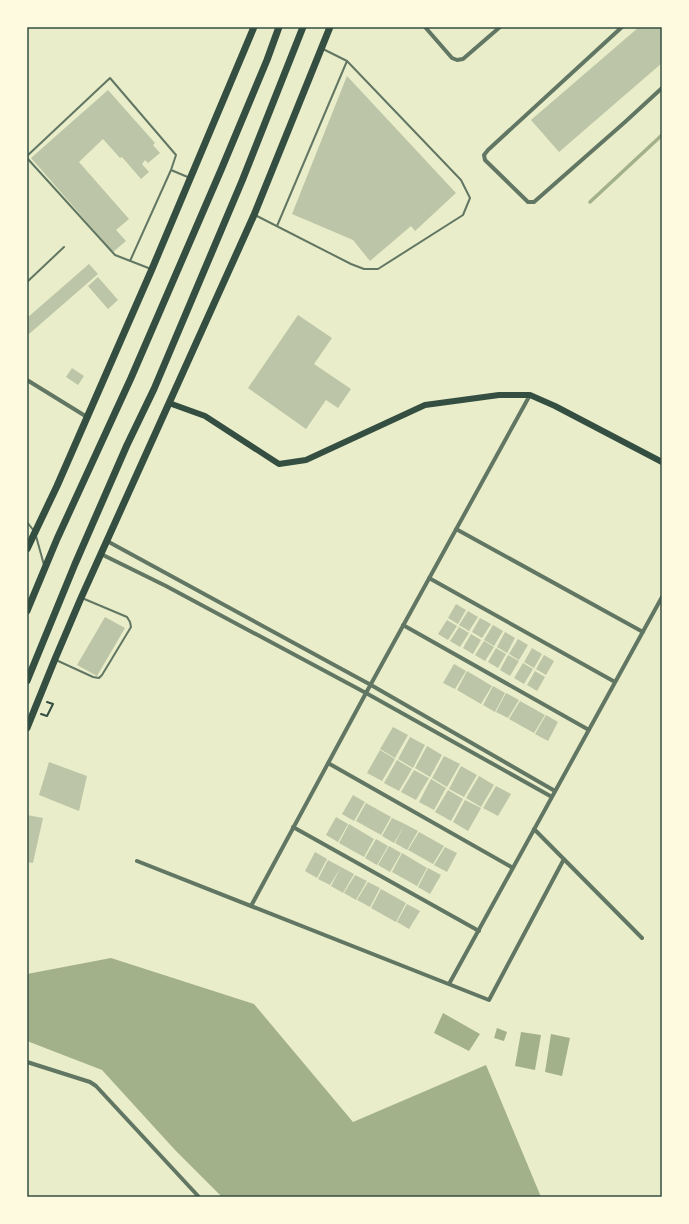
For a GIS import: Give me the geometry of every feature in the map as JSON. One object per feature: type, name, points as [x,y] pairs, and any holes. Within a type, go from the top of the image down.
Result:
[{"type":"main road","points":[[27,549],[57,486],[152,269],[254,27]]},
{"type":"main road","points":[[27,611],[57,539],[137,364],[267,60],[279,27]]},
{"type":"main road","points":[[27,681],[78,557],[127,445],[154,389],[242,181],[303,27]]},
{"type":"main road","points":[[27,728],[54,659],[254,215],[330,27]]},
{"type":"main road","points":[[169,403],[205,416],[279,464],[306,460],[425,405],[499,394],[530,395],[555,406],[662,462]]},
{"type":"street","points":[[425,27],[452,58],[457,60],[463,59],[500,27]]},
{"type":"street","points":[[613,27],[617,31]]},
{"type":"street","points":[[622,27],[488,150],[484,155],[485,160],[528,202],[534,202],[662,88]]},
{"type":"street","points":[[27,380],[87,418]]},
{"type":"street","points":[[251,906],[370,685],[530,395]]},
{"type":"street","points":[[456,529],[643,632]]},
{"type":"street","points":[[107,540],[370,685],[556,791]]},
{"type":"street","points":[[101,554],[166,586],[366,693],[552,797]]},
{"type":"street","points":[[429,578],[615,682]]},
{"type":"street","points":[[449,984],[662,598]]},
{"type":"street","points":[[403,626],[589,730]]},
{"type":"street","points":[[328,763],[513,868]]},
{"type":"street","points":[[293,827],[478,931]]},
{"type":"street","points":[[534,829],[642,938]]},
{"type":"street","points":[[137,861],[489,1000],[564,859]]},
{"type":"street","points":[[27,1062],[90,1082],[96,1086],[199,1197]]},
{"type":"lane","points":[[254,215],[351,264],[364,269],[378,268],[462,215],[470,198],[462,180],[347,61],[322,49]]},
{"type":"lane","points":[[277,226],[347,61]]},
{"type":"lane","points":[[130,261],[171,170],[176,155],[110,78],[27,157],[114,255],[130,261],[152,269]]},
{"type":"lane","points":[[171,170],[190,178]]},
{"type":"lane","points":[[27,282],[64,247]]},
{"type":"lane","points":[[27,522],[34,532],[45,568]]},
{"type":"lane","points":[[54,659],[99,678],[131,627],[130,622],[126,617],[81,598]]},
{"type":"path","points":[[47,716],[53,704]]},
{"type":"shaded area","points":[[111,958],[254,1004],[353,1122],[486,1065],[541,1197],[222,1197],[175,1150],[102,1070],[27,1041],[27,974]]},
{"type":"shaded area","points":[[443,1013],[480,1034],[469,1051],[434,1033]]},
{"type":"shaded area","points":[[497,1028],[507,1032],[504,1041],[494,1038]]},
{"type":"shaded area","points":[[521,1032],[541,1035],[535,1070],[515,1066]]},
{"type":"shaded area","points":[[551,1034],[570,1038],[562,1076],[545,1072]]},
{"type":"building","points":[[639,27],[662,27],[662,63],[559,152],[531,120]]},
{"type":"building","points":[[347,76],[456,193],[415,231],[411,226],[370,261],[353,240],[292,214]]},
{"type":"building","points":[[108,90],[155,143],[153,145],[160,153],[148,163],[145,160],[142,164],[149,172],[141,179],[122,157],[120,158],[103,139],[79,162],[129,219],[116,230],[126,241],[113,252],[31,158]]},
{"type":"building","points":[[89,264],[98,274],[29,334],[27,332],[27,318]]},
{"type":"building","points":[[98,277],[118,300],[108,309],[88,286]]},
{"type":"building","points":[[298,315],[332,338],[314,364],[351,389],[338,408],[326,400],[306,429],[248,388]]},
{"type":"building","points":[[72,368],[84,376],[78,385],[66,377]]},
{"type":"building","points":[[456,604],[466,610],[458,624],[448,618]]},
{"type":"building","points":[[468,611],[478,617],[469,631],[459,625]]},
{"type":"building","points":[[105,617],[125,628],[97,676],[77,665]]},
{"type":"building","points":[[480,618],[491,624],[482,638],[472,632]]},
{"type":"building","points":[[447,620],[457,626],[448,640],[438,634]]},
{"type":"building","points":[[493,625],[503,631],[494,646],[484,640]]},
{"type":"building","points":[[459,627],[469,633],[460,647],[450,641]]},
{"type":"building","points":[[505,632],[515,638],[507,653],[497,647]]},
{"type":"building","points":[[471,634],[481,640],[473,654],[463,648]]},
{"type":"building","points":[[518,639],[528,645],[519,660],[509,654]]},
{"type":"building","points":[[484,641],[494,647],[485,661],[475,655]]},
{"type":"building","points":[[496,648],[506,654],[498,668],[488,662]]},
{"type":"building","points":[[532,648],[542,654],[534,668],[524,662]]},
{"type":"building","points":[[508,655],[519,661],[510,676],[500,670]]},
{"type":"building","points":[[544,655],[554,661],[546,675],[536,669]]},
{"type":"building","points":[[523,663],[533,669],[524,684],[514,678]]},
{"type":"building","points":[[454,664],[466,671],[455,689],[443,683]]},
{"type":"building","points":[[467,671],[492,686],[481,704],[457,690]]},
{"type":"building","points":[[535,671],[545,677],[537,691],[527,685]]},
{"type":"building","points":[[493,686],[505,693],[495,712],[483,705]]},
{"type":"building","points":[[506,693],[519,700],[508,718],[496,712]]},
{"type":"building","points":[[520,701],[545,715],[534,733],[509,719]]},
{"type":"building","points":[[546,715],[558,722],[548,741],[535,734]]},
{"type":"building","points":[[393,727],[408,735],[395,758],[380,749]]},
{"type":"building","points":[[410,737],[425,745],[413,768],[398,759]]},
{"type":"building","points":[[427,746],[442,755],[430,777],[415,768]]},
{"type":"building","points":[[380,750],[395,759],[382,781],[367,773]]},
{"type":"building","points":[[444,756],[460,764],[447,787],[432,778]]},
{"type":"building","points":[[397,760],[412,769],[399,791],[384,783]]},
{"type":"building","points":[[49,762],[87,776],[79,811],[39,795]]},
{"type":"building","points":[[461,766],[477,775],[464,797],[449,789]]},
{"type":"building","points":[[414,770],[429,778],[416,800],[401,792]]},
{"type":"building","points":[[479,776],[494,785],[481,807],[466,798]]},
{"type":"building","points":[[431,779],[446,788],[434,810],[419,802]]},
{"type":"building","points":[[496,786],[511,794],[498,816],[483,808]]},
{"type":"building","points":[[448,790],[463,799],[451,821],[435,812]]},
{"type":"building","points":[[353,795],[365,802],[354,821],[342,814]]},
{"type":"building","points":[[465,800],[481,808],[468,831],[453,822]]},
{"type":"building","points":[[366,803],[391,817],[381,835],[356,821]]},
{"type":"building","points":[[27,815],[43,818],[33,863],[27,862]]},
{"type":"building","points":[[336,817],[348,824],[338,842],[326,835]]},
{"type":"building","points":[[392,818],[405,824],[394,843],[382,836]]},
{"type":"building","points":[[349,824],[374,839],[364,857],[339,843]]},
{"type":"building","points":[[405,824],[418,831],[407,850],[395,843]]},
{"type":"building","points":[[419,832],[444,846],[433,864],[408,850]]},
{"type":"building","points":[[376,839],[388,846],[377,865],[365,858]]},
{"type":"building","points":[[389,846],[401,853],[390,872],[378,865]]},
{"type":"building","points":[[445,847],[457,853],[447,872],[434,865]]},
{"type":"building","points":[[315,852],[327,859],[317,878],[305,871]]},
{"type":"building","points":[[402,853],[427,868],[417,886],[392,872]]},
{"type":"building","points":[[328,860],[341,867],[330,885],[318,879]]},
{"type":"building","points":[[341,867],[354,874],[343,893],[331,886]]},
{"type":"building","points":[[428,868],[441,875],[430,894],[418,887]]},
{"type":"building","points":[[355,875],[367,881],[356,900],[344,893]]},
{"type":"building","points":[[368,882],[380,888],[370,907],[357,900]]},
{"type":"building","points":[[381,889],[406,903],[396,922],[371,908]]},
{"type":"building","points":[[407,904],[420,911],[409,929],[397,922]]},
{"type":"waterway","points":[[590,202],[662,135]]}]
